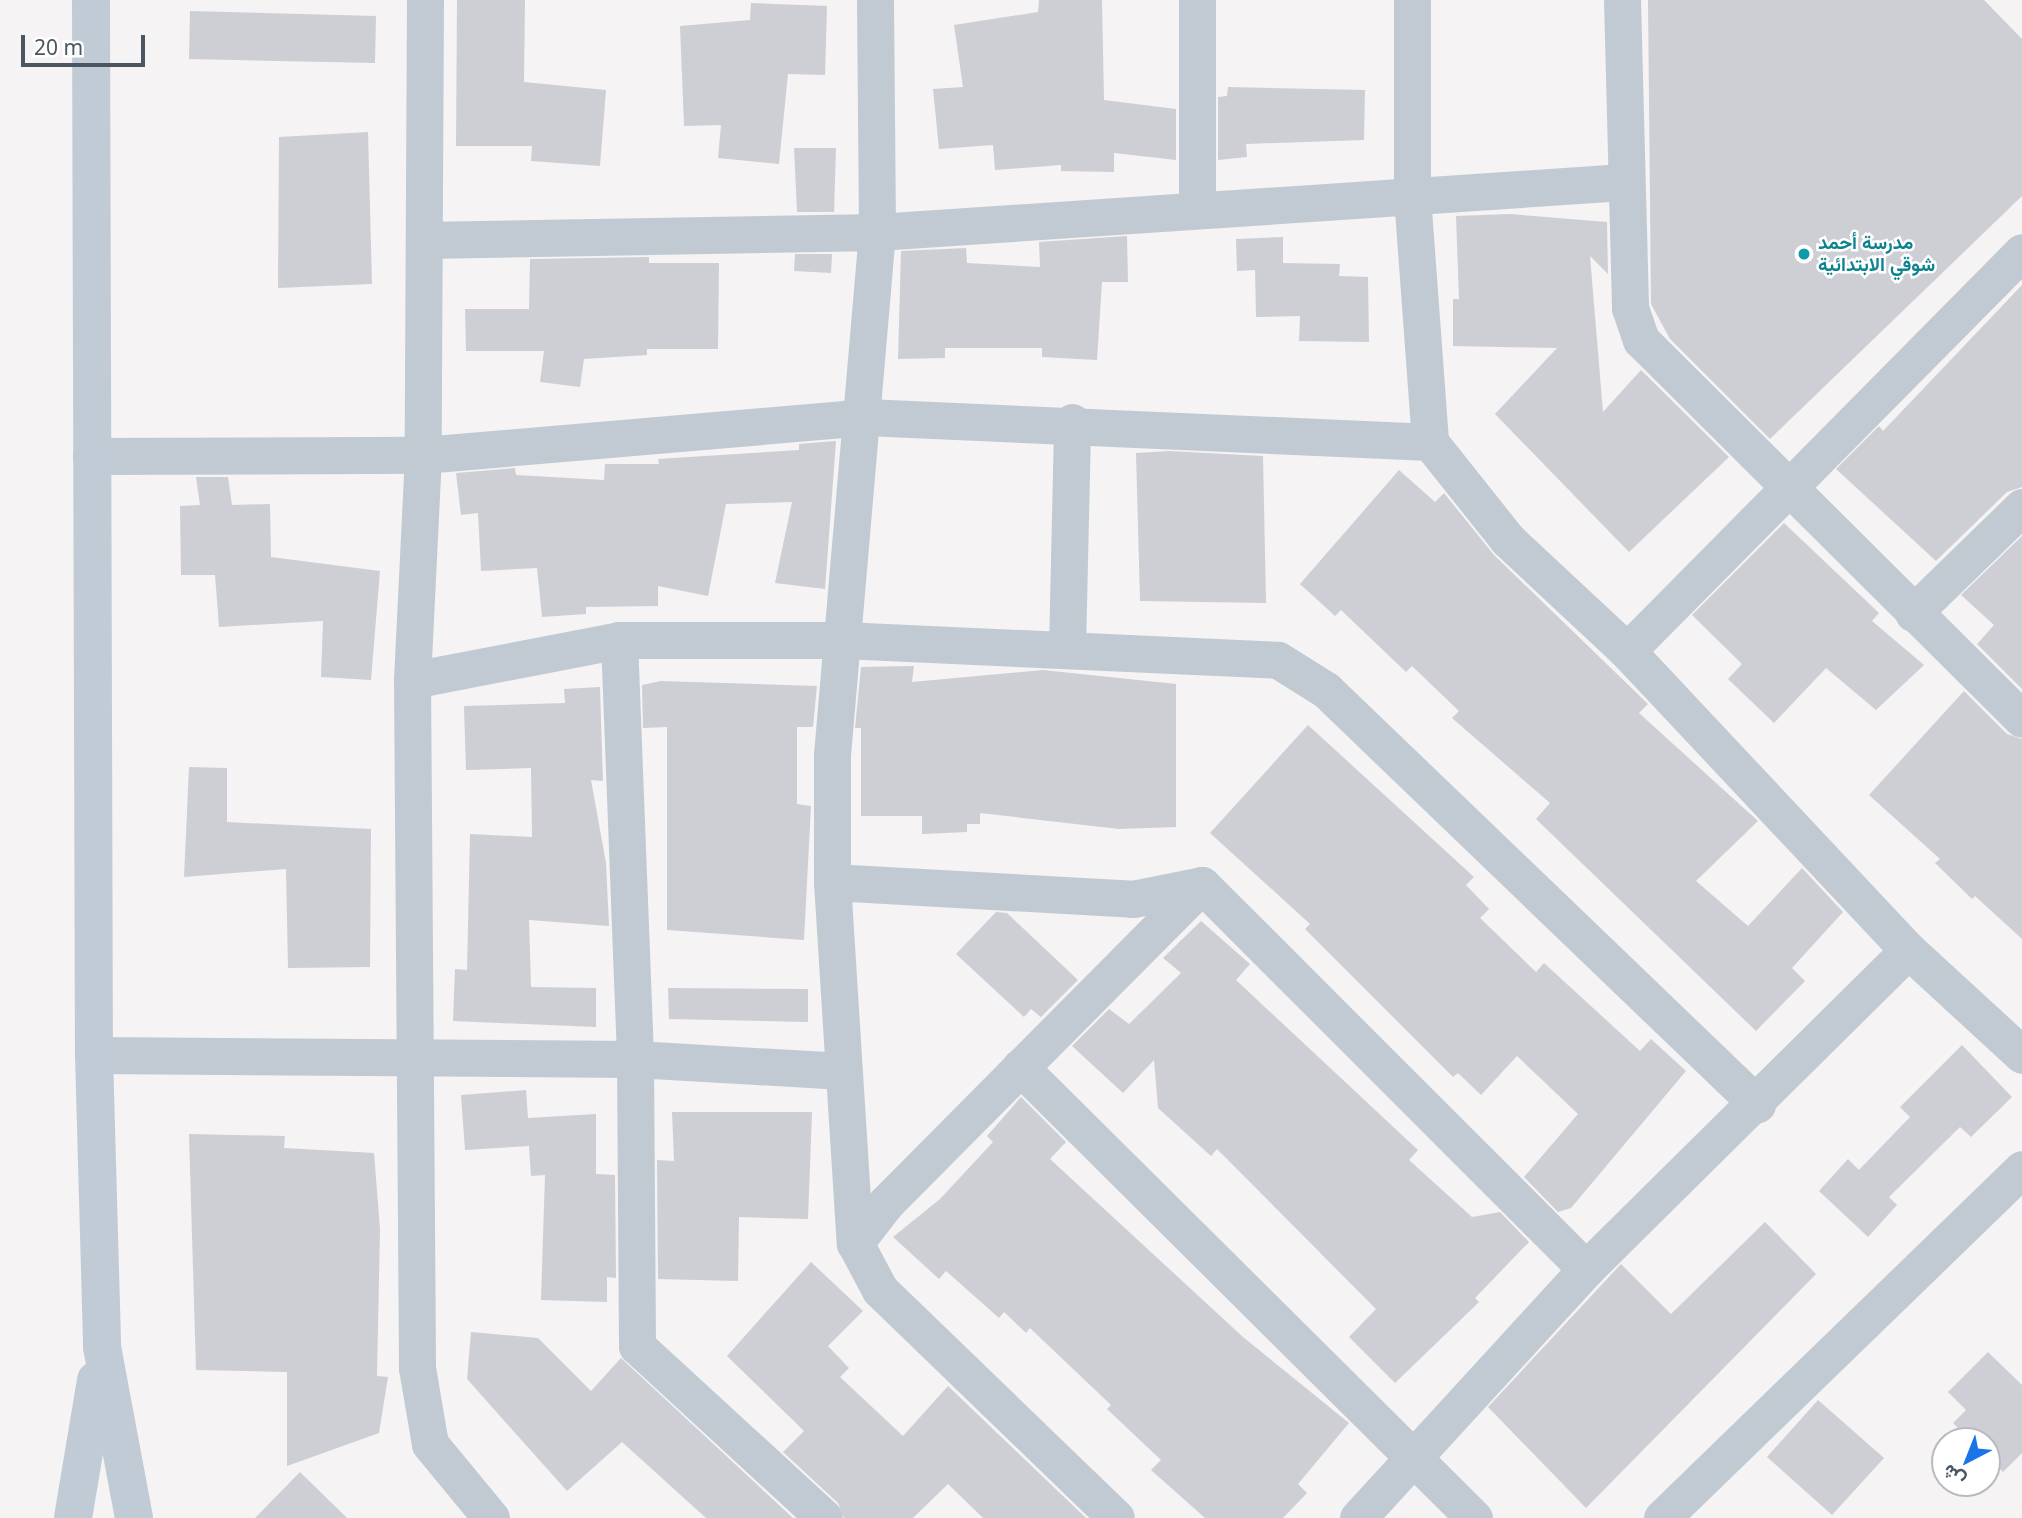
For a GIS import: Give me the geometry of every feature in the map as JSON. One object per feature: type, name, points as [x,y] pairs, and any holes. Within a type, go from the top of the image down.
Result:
[{"type":"main road","points":[[91,0],[94,1055],[102,1347],[134,1518]]},
{"type":"main road","points":[[73,1518],[102,1347]]},
{"type":"street","points":[[425,0],[423,455],[412,680],[420,1409],[430,1444],[491,1518]]},
{"type":"street","points":[[875,0],[877,232],[865,417],[832,733],[832,882],[855,1244],[880,1290],[1116,1518]]},
{"type":"street","points":[[1197,0],[1197,209]]},
{"type":"street","points":[[1412,0],[1412,196],[1430,442],[1508,540],[1627,651],[1908,950],[2022,1055]]},
{"type":"street","points":[[1622,0],[1623,182],[1630,308],[1641,340],[1786,488],[2022,719]]},
{"type":"street","points":[[424,240],[877,232],[1623,182]]},
{"type":"street","points":[[1627,651],[2022,252]]},
{"type":"street","points":[[91,456],[423,455],[865,417],[1072,422],[1430,442]]},
{"type":"street","points":[[1067,649],[1072,422]]},
{"type":"street","points":[[1913,613],[2022,507]]},
{"type":"street","points":[[412,680],[619,640],[842,640],[1278,660],[1326,690],[1757,1104]]},
{"type":"street","points":[[619,640],[635,1059],[637,1346],[824,1518]]},
{"type":"street","points":[[832,882],[1133,899],[1202,885]]},
{"type":"street","points":[[855,1244],[1020,1067],[1202,885]]},
{"type":"street","points":[[1202,885],[1586,1269]]},
{"type":"street","points":[[1358,1518],[1415,1463],[1586,1269],[1757,1104],[1908,950]]},
{"type":"street","points":[[94,1055],[635,1059],[844,1071]]},
{"type":"street","points":[[1020,1067],[1415,1463],[1474,1518]]},
{"type":"street","points":[[1662,1518],[2022,1169]]},
{"type":"building","points":[[457,0],[525,0],[524,82],[606,90],[600,166],[531,161],[532,146],[456,146]]},
{"type":"building","points":[[1039,0],[1102,0],[1104,100],[1176,109],[1176,160],[1114,153],[1114,172],[1061,171],[1061,165],[995,170],[993,145],[939,149],[933,89],[963,87],[954,25],[1038,12]]},
{"type":"building","name":"مدرسة أحمد شوقي الابتدائية","points":[[1648,0],[1984,0],[2022,39],[2022,196],[1770,439],[1670,339],[1651,304]]},
{"type":"building","points":[[751,3],[827,6],[825,75],[788,74],[779,164],[718,158],[721,125],[684,126],[680,26],[750,20]]},
{"type":"building","points":[[190,11],[376,16],[375,63],[189,59]]},
{"type":"building","points":[[1228,87],[1365,90],[1364,140],[1246,144],[1247,157],[1218,160],[1218,97],[1227,96]]},
{"type":"building","points":[[368,132],[372,284],[278,288],[279,137]]},
{"type":"building","points":[[794,148],[836,148],[834,212],[797,212]]},
{"type":"building","points":[[1510,214],[1607,222],[1608,274],[1590,256],[1603,412],[1641,370],[1729,457],[1629,552],[1495,414],[1557,348],[1453,346],[1453,299],[1459,299],[1456,216]]},
{"type":"building","points":[[1127,236],[1128,282],[1102,282],[1097,360],[1042,357],[1042,348],[945,348],[945,358],[898,359],[901,251],[966,248],[967,263],[1040,267],[1039,242]]},
{"type":"building","points":[[1283,237],[1283,263],[1340,264],[1339,276],[1368,277],[1369,342],[1299,341],[1300,316],[1256,317],[1255,270],[1237,271],[1236,239]]},
{"type":"building","points":[[795,254],[832,254],[831,273],[794,271]]},
{"type":"building","points":[[649,257],[649,263],[719,263],[718,349],[647,349],[647,355],[584,359],[580,387],[540,382],[544,351],[466,351],[465,309],[529,309],[530,259]]},
{"type":"building","points":[[2022,285],[2022,487],[2007,492],[1936,561],[1836,469],[1879,426],[1883,431]]},
{"type":"building","points":[[836,441],[825,589],[775,583],[792,502],[726,504],[708,596],[658,586],[658,606],[586,607],[586,614],[542,617],[537,568],[481,571],[478,513],[461,515],[456,473],[515,468],[516,475],[604,480],[605,464],[659,464],[658,459],[799,450],[799,444]]},
{"type":"building","points":[[1169,451],[1263,456],[1266,603],[1140,601],[1136,453]]},
{"type":"building","points":[[1399,470],[1435,502],[1444,493],[1494,555],[1648,704],[1639,713],[1758,821],[1696,881],[1748,926],[1802,868],[1843,912],[1792,968],[1805,981],[1756,1031],[1536,819],[1550,803],[1452,718],[1459,711],[1412,666],[1406,672],[1341,610],[1335,616],[1300,584]]},
{"type":"building","points":[[196,477],[228,477],[232,505],[270,504],[271,557],[380,571],[371,680],[321,677],[323,621],[219,627],[215,575],[181,575],[180,506],[200,505]]},
{"type":"building","points":[[1784,523],[1879,613],[1872,621],[1924,665],[1876,710],[1826,668],[1774,723],[1728,679],[1742,664],[1692,615]]},
{"type":"building","points":[[2022,536],[2022,689],[1977,644],[1994,625],[1961,595]]},
{"type":"building","points":[[914,666],[912,682],[1043,670],[1176,684],[1176,827],[1119,829],[980,813],[980,824],[967,824],[967,832],[922,834],[922,816],[861,816],[861,728],[855,728],[861,667]]},
{"type":"building","points":[[661,681],[817,686],[813,727],[797,727],[797,804],[811,806],[804,940],[667,930],[667,727],[643,728],[642,685]]},
{"type":"building","points":[[600,687],[603,781],[591,780],[606,863],[609,926],[529,920],[531,987],[596,988],[596,1027],[453,1021],[455,969],[467,970],[470,834],[532,837],[531,768],[466,770],[464,706],[565,703],[564,689]]},
{"type":"building","points":[[1964,691],[2007,734],[2022,739],[2022,939],[1975,896],[1972,899],[1935,863],[1940,859],[1869,795]]},
{"type":"building","points":[[1308,725],[1474,877],[1466,885],[1489,909],[1480,918],[1536,972],[1544,963],[1640,1051],[1651,1039],[1686,1071],[1571,1208],[1558,1212],[1524,1177],[1578,1114],[1517,1056],[1481,1095],[1458,1073],[1453,1077],[1305,929],[1310,924],[1210,833]]},
{"type":"building","points":[[189,767],[227,768],[227,822],[371,829],[370,967],[288,968],[286,869],[184,877]]},
{"type":"building","points":[[996,912],[1007,913],[1078,980],[1041,1017],[1031,1009],[1024,1017],[956,954]]},
{"type":"building","points":[[1201,921],[1250,964],[1236,980],[1418,1150],[1409,1160],[1472,1217],[1500,1212],[1529,1242],[1475,1298],[1479,1302],[1395,1383],[1349,1337],[1376,1309],[1217,1149],[1211,1156],[1158,1108],[1154,1060],[1123,1093],[1072,1046],[1109,1009],[1129,1024],[1181,973],[1163,958]]},
{"type":"building","points":[[668,988],[808,989],[808,1022],[669,1019]]},
{"type":"building","points":[[1962,1045],[2012,1097],[1971,1137],[1960,1127],[1889,1197],[1897,1205],[1868,1237],[1819,1191],[1848,1159],[1859,1170],[1910,1117],[1900,1107]]},
{"type":"building","points":[[526,1090],[528,1118],[596,1114],[596,1174],[615,1175],[616,1278],[607,1277],[607,1302],[541,1300],[545,1175],[531,1176],[529,1146],[465,1150],[461,1095]]},
{"type":"building","points":[[1021,1097],[1066,1142],[1050,1159],[1243,1337],[1349,1423],[1298,1484],[1307,1493],[1283,1518],[1205,1518],[1151,1470],[1161,1460],[1107,1409],[1111,1405],[1030,1328],[1026,1333],[1004,1312],[999,1318],[946,1271],[939,1279],[893,1237],[940,1199],[993,1142],[987,1136]]},
{"type":"building","points":[[672,1112],[812,1112],[808,1219],[739,1217],[738,1281],[658,1279],[657,1160],[674,1161]]},
{"type":"building","points":[[189,1134],[285,1136],[284,1148],[374,1153],[380,1229],[377,1376],[388,1377],[379,1433],[287,1466],[287,1372],[196,1370]]},
{"type":"building","points":[[1765,1222],[1816,1274],[1586,1508],[1488,1407],[1621,1264],[1671,1314]]},
{"type":"building","points":[[811,1262],[863,1311],[828,1346],[849,1368],[840,1377],[903,1436],[948,1386],[1086,1518],[983,1518],[948,1484],[913,1518],[844,1518],[838,1503],[783,1452],[804,1431],[727,1356]]},
{"type":"building","points":[[471,1332],[538,1338],[591,1391],[621,1358],[793,1518],[706,1518],[622,1442],[567,1491],[467,1379]]},
{"type":"building","points":[[1988,1352],[2022,1385],[2022,1453],[2003,1472],[2001,1427],[1957,1427],[1953,1423],[1966,1410],[1948,1392]]},
{"type":"building","points":[[1818,1400],[1884,1458],[1832,1515],[1767,1457]]},
{"type":"building","points":[[300,1472],[347,1518],[255,1518]]},
{"type":"place","name":"مدرسة أحمد شوقي الابتدائية","points":[[1804,254]]}]
